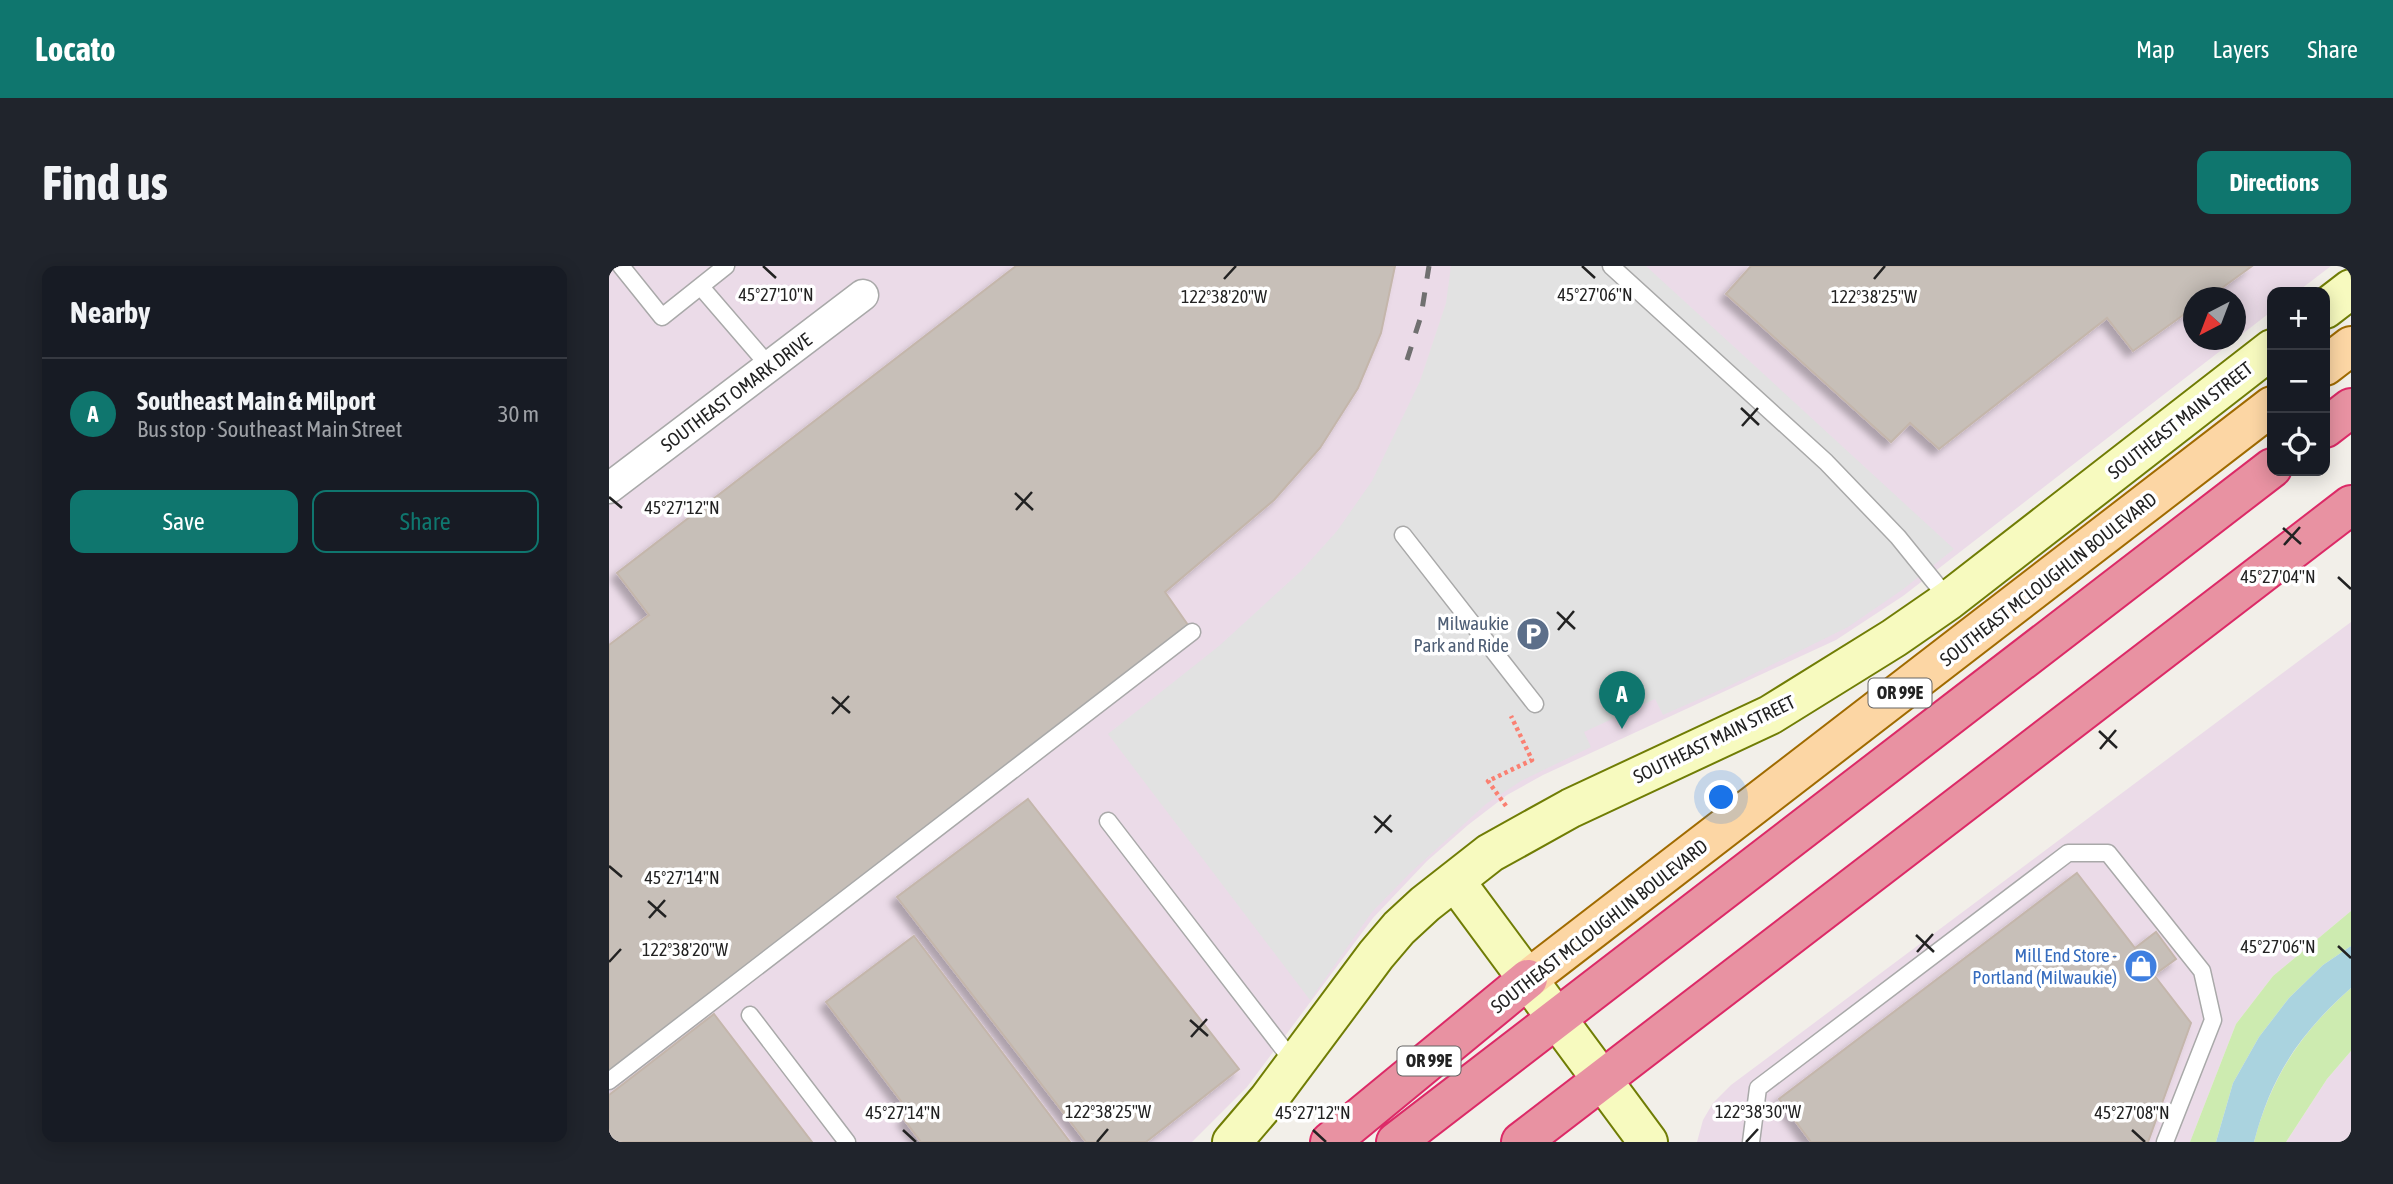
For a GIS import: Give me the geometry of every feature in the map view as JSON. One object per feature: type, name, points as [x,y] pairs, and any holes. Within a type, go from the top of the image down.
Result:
[{"type":"highway","points":[[2330,424],[2351,408]]},
{"type":"highway","points":[[1396,1142],[2267,472]]},
{"type":"highway","points":[[1521,1142],[2351,505]]},
{"type":"highway","name":"SOUTHEAST MCLOUGHLIN BOULEVARD","points":[[1330,1142],[1528,979]]},
{"type":"main road","points":[[2330,362],[2351,346]]},
{"type":"main road","name":"SOUTHEAST MCLOUGHLIN BOULEVARD","points":[[1528,979],[2267,411]]},
{"type":"street","points":[[2330,305],[2351,289]]},
{"type":"street","name":"SOUTHEAST OMARK DRIVE","points":[[609,488],[863,295]]},
{"type":"street","name":"SOUTHEAST MAIN STREET","points":[[1233,1142],[1399,928],[1490,853],[1525,832],[1770,715],[1893,638],[1949,600],[2271,350]]},
{"type":"street","points":[[1455,881],[1647,1142]]},
{"type":"lane","points":[[621,266],[662,317],[726,266]]},
{"type":"lane","points":[[1611,266],[1826,462],[1898,537],[1949,600]]},
{"type":"lane","points":[[701,287],[770,367]]},
{"type":"lane","points":[[1403,535],[1535,704]]},
{"type":"lane","points":[[609,1081],[1192,632]]},
{"type":"lane","points":[[1108,821],[1295,1064]]},
{"type":"lane","points":[[1751,1142],[1758,1087],[2067,853],[2108,853],[2202,971],[2213,1020],[2165,1142]]},
{"type":"lane","points":[[750,1016],[847,1142]]},
{"type":"path","points":[[1511,716],[1532,760],[1488,781],[1525,832]]},
{"type":"shaded area","points":[[609,266],[2331,266],[2304,287],[2267,287],[2267,315],[2246,331],[2246,287],[2183,287],[2183,350],[2221,350],[1903,596],[1836,640],[1543,775],[1507,795],[1427,861],[1373,918],[1247,1087],[1192,1142],[609,1142]]},
{"type":"shaded area","name":"Milwaukie Park and Ride","points":[[1451,266],[1646,266],[1954,549],[1902,590],[1848,627],[1729,686],[1663,715],[1655,699],[1584,732],[1591,747],[1521,781],[1486,804],[1411,872],[1372,912],[1310,1000],[1108,734],[1219,646],[1301,571],[1337,531],[1372,481],[1420,381],[1446,303]]},
{"type":"shaded area","points":[[2351,622],[2351,911],[2273,976],[2236,1024],[2190,1142],[1697,1142],[1703,1120],[1713,1103],[1731,1085]]},
{"type":"shaded area","points":[[2351,1051],[2351,1142],[2286,1142],[2327,1079]]},
{"type":"green space","points":[[2351,911],[2351,946],[2323,965],[2289,998],[2259,1037],[2233,1083],[2216,1142],[2190,1142],[2236,1024],[2273,976]]},
{"type":"green space","points":[[2351,988],[2351,1051],[2327,1079],[2286,1142],[2254,1142],[2269,1097],[2290,1057],[2317,1021]]},
{"type":"water","points":[[2351,946],[2351,988],[2317,1022],[2290,1057],[2269,1096],[2254,1142],[2216,1142],[2233,1083],[2259,1037],[2289,998],[2323,965]]},
{"type":"building","points":[[1016,266],[1395,266],[1381,333],[1358,388],[1320,448],[1274,500],[1165,592],[1188,625],[609,1073],[609,645],[649,615],[617,573]]},
{"type":"building","points":[[1751,266],[2252,266],[2223,287],[2183,287],[2183,315],[2133,351],[2107,318],[1939,449],[1910,423],[1891,442],[1726,294]]},
{"type":"building","points":[[1028,799],[1239,1069],[1146,1142],[1086,1142],[897,897]]},
{"type":"building","points":[[2077,873],[2135,948],[2156,932],[2176,959],[2154,975],[2191,1023],[2148,1142],[1811,1142],[1779,1099]]},
{"type":"building","points":[[914,936],[1070,1142],[921,1142],[903,1118],[910,1113],[826,1002]]},
{"type":"building","points":[[714,1014],[812,1142],[609,1142],[609,1095]]},
{"type":"railway","points":[[1407,360],[1421,316],[1429,266]]},
{"type":"place","name":"Milwaukie Park and Ride","points":[[1533,634]]},
{"type":"place","name":"Southeast Main & Milport","points":[[1622,729]]},
{"type":"place","name":"Mill End Store - Portland (Milwaukie)","points":[[2141,966]]}]
